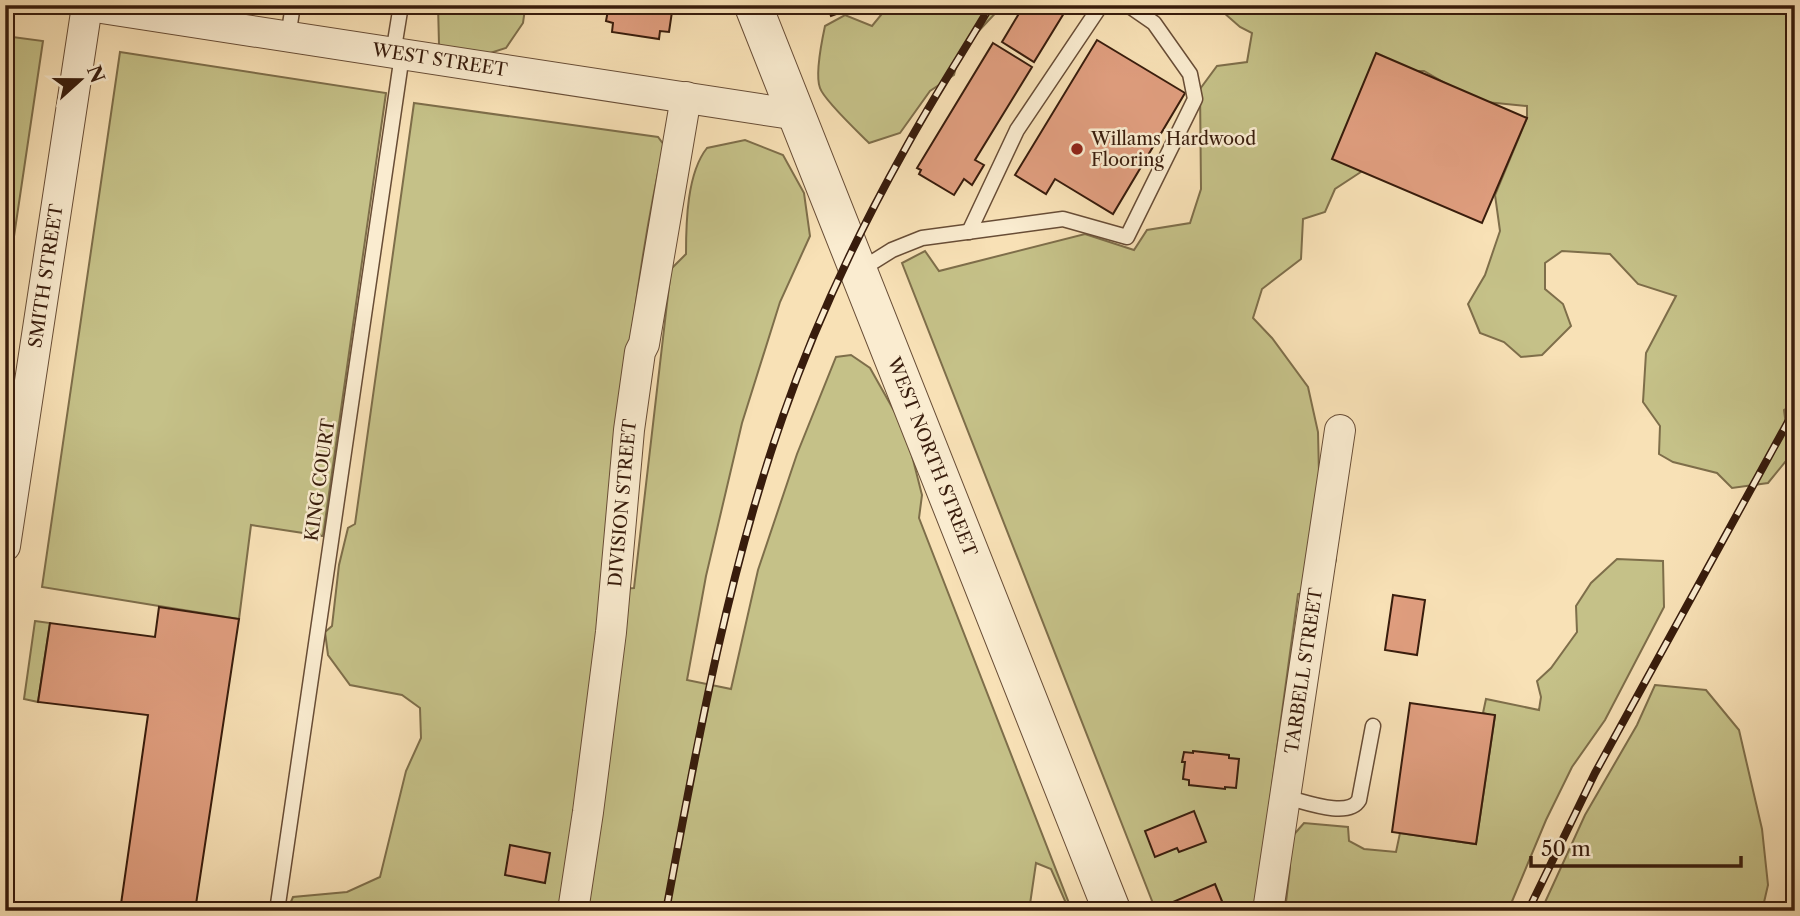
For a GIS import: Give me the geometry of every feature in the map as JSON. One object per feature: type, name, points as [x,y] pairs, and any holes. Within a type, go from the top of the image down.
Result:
[{"type":"street","name":"WEST STREET","points":[[82,5],[798,115]]},
{"type":"street","name":"WEST NORTH STREET","points":[[753,5],[1112,911]]},
{"type":"street","name":"SMITH STREET","points":[[5,546],[87,6]]},
{"type":"street","name":"DIVISION STREET","points":[[573,911],[611,632],[629,430],[686,97]]},
{"type":"street","name":"TARBELL STREET","points":[[1268,911],[1339,430]]},
{"type":"lane","points":[[288,37],[293,5]]},
{"type":"lane","name":"KING COURT","points":[[277,911],[397,54],[401,5]]},
{"type":"lane","points":[[969,232],[1017,130],[1101,5]]},
{"type":"lane","points":[[860,270],[892,250],[922,238],[1063,219],[1127,237],[1195,99],[1190,74],[1154,23],[1128,5]]},
{"type":"lane","points":[[1285,797],[1344,810],[1356,805],[1373,726]]},
{"type":"shaded area","points":[[438,5],[523,5],[525,9],[523,23],[506,48],[487,54],[449,55],[439,44]]},
{"type":"shaded area","points":[[913,5],[1003,5],[960,51],[954,75],[930,91],[900,133],[869,143],[834,108],[820,88],[819,66],[825,26],[845,15],[872,26],[885,10],[909,14]]},
{"type":"shaded area","points":[[1215,5],[1795,5],[1795,404],[1784,410],[1790,456],[1768,483],[1732,488],[1717,473],[1673,462],[1659,454],[1660,426],[1643,402],[1646,353],[1676,296],[1638,284],[1610,254],[1562,251],[1545,263],[1545,289],[1563,304],[1571,326],[1542,355],[1521,357],[1504,342],[1480,333],[1468,304],[1485,275],[1500,231],[1495,195],[1527,118],[1527,106],[1476,101],[1424,71],[1391,71],[1367,168],[1335,189],[1325,212],[1303,219],[1301,259],[1262,289],[1253,318],[1272,338],[1308,387],[1318,432],[1319,474],[1333,527],[1336,560],[1327,589],[1298,594],[1255,911],[1156,911],[902,263],[925,251],[939,271],[1085,234],[1134,250],[1147,230],[1190,223],[1201,189],[1200,89],[1217,66],[1247,62],[1252,33],[1240,27]]},
{"type":"shaded area","points":[[5,36],[43,41],[5,297]]},
{"type":"shaded area","points":[[120,52],[386,93],[323,536],[251,525],[239,619],[42,587]]},
{"type":"shaded area","points":[[414,103],[658,137],[664,145],[635,311],[604,590],[634,588],[671,269],[686,254],[687,213],[700,158],[707,148],[745,140],[783,155],[804,193],[810,236],[780,302],[742,423],[706,576],[687,680],[731,689],[758,570],[797,454],[836,357],[851,355],[870,368],[906,432],[922,495],[919,518],[1072,911],[1069,910],[1051,869],[1036,863],[1029,911],[287,911],[293,897],[347,892],[380,877],[406,771],[421,738],[420,708],[402,695],[350,685],[328,655],[325,632],[332,626],[339,565],[348,528],[355,524]]},
{"type":"shaded area","points":[[1617,559],[1663,561],[1664,607],[1605,720],[1572,767],[1546,820],[1508,911],[1285,911],[1290,839],[1304,823],[1348,827],[1349,841],[1364,849],[1396,852],[1400,833],[1476,844],[1495,716],[1483,713],[1486,699],[1539,710],[1541,697],[1537,681],[1551,668],[1577,632],[1576,606],[1591,583]]},
{"type":"shaded area","points":[[35,621],[50,623],[38,702],[24,699]]},
{"type":"shaded area","points":[[1655,685],[1706,690],[1739,730],[1762,829],[1768,885],[1762,911],[1541,911],[1585,815],[1637,725]]},
{"type":"building","points":[[554,5],[583,5],[582,13],[553,8]]},
{"type":"building","points":[[609,5],[673,5],[669,32],[660,31],[659,39],[612,32],[613,23],[606,21]]},
{"type":"building","points":[[827,5],[861,5],[831,16]]},
{"type":"building","points":[[1024,5],[1069,5],[1034,62],[1002,42]]},
{"type":"building","points":[[1097,40],[1185,93],[1113,214],[1055,179],[1046,194],[1015,175]]},
{"type":"building","points":[[993,43],[1032,67],[975,160],[984,165],[972,185],[964,179],[954,195],[919,174],[921,170],[917,168]]},
{"type":"building","points":[[1376,53],[1527,118],[1482,223],[1332,159]]},
{"type":"building","points":[[1393,595],[1425,600],[1417,655],[1385,650]]},
{"type":"building","points":[[159,607],[239,619],[195,911],[120,911],[148,715],[38,702],[50,623],[155,637]]},
{"type":"building","points":[[1410,703],[1495,715],[1476,844],[1392,832]]},
{"type":"building","points":[[1184,752],[1229,755],[1229,758],[1239,759],[1236,788],[1189,785],[1189,780],[1183,779],[1185,762],[1182,762]]},
{"type":"building","points":[[1194,811],[1206,842],[1179,852],[1177,848],[1155,857],[1145,831]]},
{"type":"building","points":[[510,845],[550,853],[545,883],[505,875]]},
{"type":"building","points":[[1215,884],[1226,911],[1154,910]]},
{"type":"railway","points":[[666,911],[715,661],[745,537],[795,382],[838,280],[870,215],[925,114],[991,5]]},
{"type":"railway","points":[[1528,911],[1595,773],[1795,409]]},
{"type":"place","name":"Willams Hardwood Flooring","points":[[1077,149]]}]
